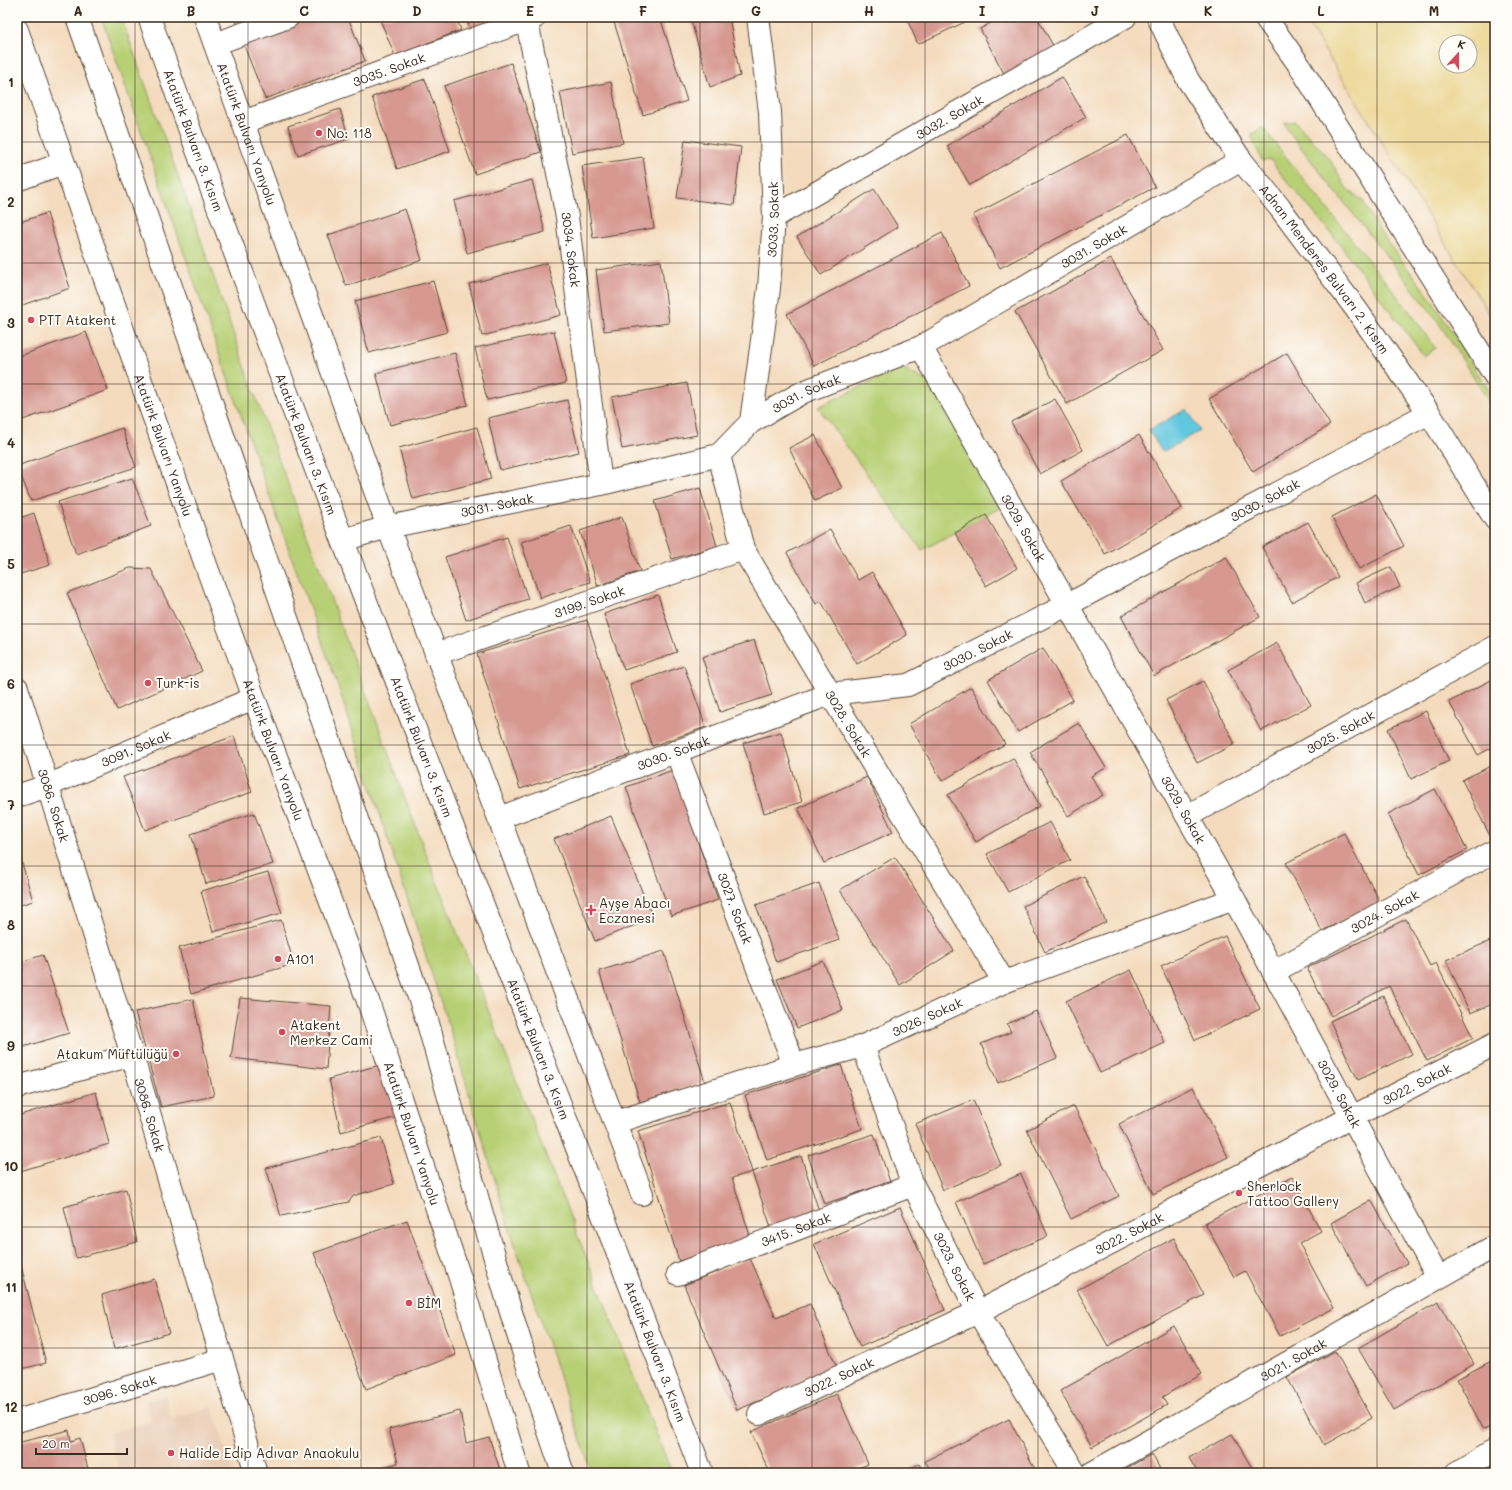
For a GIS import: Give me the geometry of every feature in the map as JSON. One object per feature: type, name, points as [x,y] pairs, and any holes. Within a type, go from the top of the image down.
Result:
[{"type":"main road","points":[[77,17],[427,1020],[508,1302],[538,1400],[563,1473]]},
{"type":"main road","name":"Atatürk Bulvarı 3. Kısım","points":[[149,17],[342,540],[702,1473]]},
{"type":"main road","name":"Atatürk Bulvarı Yanyolu","points":[[205,17],[388,527],[616,1122],[642,1194]]},
{"type":"main road","points":[[214,44],[288,17]]},
{"type":"main road","name":"3033. Sokak","points":[[751,422],[768,288],[774,217],[770,112],[758,17]]},
{"type":"main road","name":"3032. Sokak","points":[[774,217],[1125,17]]},
{"type":"main road","name":"Adnan Menderes Bulvarı 2. Kısım","points":[[1158,17],[1188,80],[1241,160],[1280,208],[1347,296],[1429,413],[1495,519]]},
{"type":"main road","points":[[1265,17],[1301,68],[1495,376]]},
{"type":"main road","name":"3035. Sokak","points":[[243,122],[529,18]]},
{"type":"main road","name":"3034. Sokak","points":[[529,18],[567,217],[601,484]]},
{"type":"main road","name":"Atatürk Bulvarı Yanyolu","points":[[17,30],[254,698],[368,1001],[460,1278],[519,1473]]},
{"type":"main road","name":"3031. Sokak","points":[[342,540],[388,527],[601,484],[719,455],[751,422],[803,392],[921,347],[1241,160]]},
{"type":"main road","points":[[17,180],[63,163]]},
{"type":"main road","name":"3029. Sokak","points":[[921,347],[1234,899],[1438,1278]]},
{"type":"main road","name":"3030. Sokak","points":[[499,818],[830,694],[908,685],[1067,605],[1429,413]]},
{"type":"main road","name":"3028. Sokak","points":[[719,455],[743,549],[1004,982]]},
{"type":"main road","name":"3199. Sokak","points":[[436,654],[743,549]]},
{"type":"main road","name":"3025. Sokak","points":[[1187,816],[1495,648]]},
{"type":"main road","name":"3086. Sokak","points":[[17,688],[132,1055],[256,1473]]},
{"type":"main road","name":"3091. Sokak","points":[[17,796],[47,786],[254,698]]},
{"type":"main road","name":"3027. Sokak","points":[[676,751],[794,1064]]},
{"type":"main road","name":"3024. Sokak","points":[[1273,972],[1495,851]]},
{"type":"main road","name":"3026. Sokak","points":[[616,1122],[794,1064],[863,1046],[1004,982],[1234,899]]},
{"type":"main road","name":"3022. Sokak","points":[[759,1414],[978,1312],[1495,1044]]},
{"type":"main road","name":"3023. Sokak","points":[[863,1046],[913,1185],[978,1312],[1075,1473]]},
{"type":"main road","points":[[17,1087],[132,1055]]},
{"type":"main road","name":"3415. Sokak","points":[[678,1274],[913,1185]]},
{"type":"main road","name":"3021. Sokak","points":[[1092,1473],[1495,1246]]},
{"type":"main road","name":"3096. Sokak","points":[[17,1421],[222,1359]]},
{"type":"main road","points":[[1457,1473],[1495,1450]]},
{"type":"shaded area","name":"Halide Edip Adıvar Anaokulu","points":[[166,1395],[171,1418],[212,1407],[234,1473],[120,1473],[108,1433],[152,1422],[146,1400]]},
{"type":"green space","points":[[101,17],[121,17],[253,390],[426,854],[672,1473],[592,1473],[508,1224],[452,1036],[339,689]]},
{"type":"green space","points":[[1295,121],[1330,160],[1347,189],[1363,201],[1380,232],[1431,299],[1495,400],[1495,411],[1435,317],[1295,140],[1284,123]]},
{"type":"green space","points":[[1262,127],[1413,316],[1435,348],[1424,356],[1331,233],[1271,160],[1262,161],[1251,135]]},
{"type":"green space","points":[[904,369],[928,382],[1000,508],[922,550],[818,407],[895,371]]},
{"type":"sand","points":[[1304,17],[1495,17],[1495,323]]},
{"type":"water","points":[[1187,409],[1200,431],[1162,452],[1149,430]]},
{"type":"building","points":[[235,17],[264,17],[238,26]]},
{"type":"building","points":[[311,17],[348,17],[365,61],[265,99],[243,43]]},
{"type":"building","points":[[379,17],[456,17],[461,30],[395,56]]},
{"type":"building","points":[[466,17],[506,17],[470,29]]},
{"type":"building","points":[[619,17],[660,17],[687,101],[643,115],[613,19]]},
{"type":"building","points":[[690,17],[729,17],[740,76],[710,87]]},
{"type":"building","points":[[906,17],[963,17],[965,22],[918,44]]},
{"type":"building","points":[[1001,17],[1037,17],[1055,49],[1006,77],[980,29]]},
{"type":"building","points":[[511,63],[541,152],[475,174],[444,86]]},
{"type":"building","points":[[1062,77],[1086,117],[970,185],[947,146]]},
{"type":"building","points":[[425,79],[450,151],[397,169],[372,97]]},
{"type":"building","points":[[611,82],[623,143],[572,153],[560,92]]},
{"type":"building","name":"No: 118","points":[[340,109],[349,139],[298,155],[288,126]]},
{"type":"building","points":[[1128,135],[1155,187],[1000,268],[973,215]]},
{"type":"building","points":[[685,140],[741,147],[734,205],[677,198]]},
{"type":"building","points":[[643,157],[654,228],[593,238],[582,166]]},
{"type":"building","points":[[532,180],[545,232],[467,253],[454,201]]},
{"type":"building","points":[[874,189],[898,227],[821,275],[797,237]]},
{"type":"building","points":[[405,209],[422,260],[346,286],[328,235]]},
{"type":"building","points":[[47,213],[70,288],[17,307],[17,223]]},
{"type":"building","points":[[942,233],[969,286],[814,366],[787,314]]},
{"type":"building","points":[[1111,259],[1163,350],[1067,404],[1015,312]]},
{"type":"building","points":[[661,261],[669,323],[604,331],[596,270]]},
{"type":"building","points":[[547,263],[561,315],[482,336],[469,284]]},
{"type":"building","points":[[433,281],[447,332],[369,353],[355,301]]},
{"type":"building","points":[[554,331],[566,383],[487,400],[475,348]]},
{"type":"building","points":[[86,332],[108,390],[17,422],[17,357]]},
{"type":"building","points":[[455,353],[468,405],[390,425],[376,373]]},
{"type":"building","points":[[1287,353],[1330,425],[1253,472],[1209,399]]},
{"type":"building","points":[[687,383],[697,435],[622,449],[612,397]]},
{"type":"building","points":[[1055,399],[1083,450],[1040,474],[1011,422]]},
{"type":"building","points":[[567,400],[579,452],[500,470],[488,418]]},
{"type":"building","points":[[477,427],[491,479],[413,499],[399,448]]},
{"type":"building","points":[[122,428],[136,467],[31,501],[17,466]]},
{"type":"building","points":[[815,435],[842,488],[815,501],[789,448]]},
{"type":"building","points":[[1139,435],[1182,508],[1105,554],[1061,481]]},
{"type":"building","points":[[132,478],[151,526],[76,554],[58,502]]},
{"type":"building","points":[[700,488],[717,546],[672,559],[655,501]]},
{"type":"building","points":[[1376,494],[1404,546],[1359,569],[1332,517]]},
{"type":"building","points":[[34,513],[50,565],[17,575],[17,519]]},
{"type":"building","points":[[986,515],[1017,568],[986,586],[955,533]]},
{"type":"building","points":[[622,517],[640,571],[598,586],[580,531]]},
{"type":"building","points":[[1308,522],[1338,577],[1292,602],[1262,547]]},
{"type":"building","points":[[571,526],[590,582],[540,598],[521,542]]},
{"type":"building","points":[[830,529],[858,580],[872,572],[907,635],[857,664],[821,601],[816,604],[787,553]]},
{"type":"building","points":[[507,537],[528,599],[466,620],[445,557]]},
{"type":"building","points":[[1226,557],[1260,617],[1154,676],[1121,616]]},
{"type":"building","points":[[1391,567],[1400,587],[1365,603],[1356,583]]},
{"type":"building","points":[[130,568],[151,569],[202,671],[117,710],[67,593]]},
{"type":"building","points":[[658,595],[677,652],[624,670],[604,614]]},
{"type":"building","points":[[587,620],[630,755],[520,789],[477,654]]},
{"type":"building","points":[[754,640],[772,695],[720,712],[702,657]]},
{"type":"building","points":[[1277,643],[1311,705],[1261,731],[1228,670]]},
{"type":"building","points":[[1043,648],[1073,700],[1018,732],[988,680]]},
{"type":"building","points":[[684,666],[706,727],[652,746],[630,684]]},
{"type":"building","points":[[1495,678],[1495,746],[1478,755],[1449,702]]},
{"type":"building","points":[[1203,681],[1235,744],[1197,763],[1166,700]]},
{"type":"building","points":[[971,687],[1005,744],[942,781],[909,724]]},
{"type":"building","points":[[1426,711],[1449,761],[1411,779],[1388,729]]},
{"type":"building","points":[[1079,723],[1106,768],[1091,776],[1103,795],[1068,816],[1030,752]]},
{"type":"building","points":[[781,732],[802,802],[764,813],[743,743]]},
{"type":"building","points":[[234,736],[252,792],[145,830],[123,777]]},
{"type":"building","points":[[1013,758],[1040,806],[976,842],[948,795]]},
{"type":"building","points":[[1495,764],[1495,834],[1490,836],[1462,780]]},
{"type":"building","points":[[673,770],[718,900],[671,916],[626,787]]},
{"type":"building","points":[[867,777],[893,832],[824,863],[798,808]]},
{"type":"building","points":[[1435,789],[1467,850],[1419,875],[1388,814]]},
{"type":"building","points":[[254,813],[273,864],[206,884],[191,834]]},
{"type":"building","points":[[611,816],[653,918],[595,941],[554,839]]},
{"type":"building","points":[[1050,822],[1070,860],[1008,892],[987,854]]},
{"type":"building","points":[[1344,833],[1380,902],[1322,931],[1286,863]]},
{"type":"building","points":[[17,846],[33,901],[17,906]]},
{"type":"building","points":[[895,857],[954,951],[900,985],[840,890]]},
{"type":"building","points":[[268,872],[282,913],[213,932],[201,891]]},
{"type":"building","points":[[1084,876],[1106,922],[1045,952],[1023,906]]},
{"type":"building","points":[[819,883],[839,940],[776,962],[756,905]]},
{"type":"building","points":[[1406,919],[1430,966],[1436,963],[1473,1038],[1427,1061],[1389,986],[1331,1016],[1307,968]]},
{"type":"building","points":[[281,920],[294,964],[191,994],[179,948]]},
{"type":"building","points":[[1225,936],[1260,1009],[1195,1040],[1161,966]]},
{"type":"building","points":[[1490,941],[1495,953],[1495,1003],[1470,1013],[1446,960]]},
{"type":"building","points":[[664,951],[705,1082],[640,1102],[599,971]]},
{"type":"building","points":[[43,955],[69,1033],[17,1049],[17,963]]},
{"type":"building","points":[[823,961],[843,1010],[797,1028],[777,979]]},
{"type":"building","points":[[1131,970],[1165,1043],[1100,1073],[1066,1001]]},
{"type":"building","points":[[1383,996],[1412,1054],[1358,1080],[1330,1021]]},
{"type":"building","name":"Atakent Merkez Cami","points":[[240,998],[331,1006],[326,1069],[231,1058]]},
{"type":"building","name":"Atakum Müftülüğü","points":[[193,999],[214,1096],[161,1107],[135,1012]]},
{"type":"building","points":[[1036,1011],[1057,1058],[998,1083],[981,1044],[1011,1032],[1007,1024]]},
{"type":"building","points":[[380,1065],[397,1117],[341,1132],[329,1079]]},
{"type":"building","points":[[841,1065],[862,1129],[767,1160],[745,1095]]},
{"type":"building","points":[[1193,1087],[1228,1157],[1153,1194],[1119,1124]]},
{"type":"building","points":[[96,1092],[109,1144],[17,1172],[17,1116]]},
{"type":"building","points":[[973,1100],[1001,1165],[943,1190],[915,1124]]},
{"type":"building","points":[[730,1102],[752,1172],[732,1178],[751,1239],[679,1261],[638,1131]]},
{"type":"building","points":[[1074,1106],[1119,1196],[1071,1219],[1027,1130]]},
{"type":"building","points":[[874,1134],[890,1182],[824,1204],[808,1155]]},
{"type":"building","points":[[381,1138],[394,1184],[353,1196],[349,1202],[281,1216],[266,1168]]},
{"type":"building","points":[[801,1156],[819,1211],[771,1227],[752,1172]]},
{"type":"building","points":[[1021,1174],[1048,1236],[983,1264],[956,1202]]},
{"type":"building","points":[[1292,1177],[1321,1231],[1299,1243],[1334,1308],[1280,1336],[1245,1271],[1234,1277],[1205,1223]]},
{"type":"building","points":[[126,1189],[137,1242],[76,1258],[64,1207]]},
{"type":"building","points":[[1371,1200],[1407,1263],[1366,1286],[1331,1223]]},
{"type":"building","points":[[900,1207],[945,1310],[860,1347],[814,1244]]},
{"type":"building","points":[[407,1220],[456,1355],[366,1389],[314,1253]]},
{"type":"building","points":[[1174,1238],[1204,1295],[1108,1346],[1077,1290]]},
{"type":"building","points":[[17,1254],[46,1363],[17,1370]]},
{"type":"building","points":[[750,1258],[776,1318],[810,1304],[837,1368],[737,1410],[684,1285]]},
{"type":"building","points":[[154,1279],[169,1333],[114,1349],[102,1295]]},
{"type":"building","points":[[1438,1302],[1474,1364],[1394,1410],[1358,1348]]},
{"type":"building","points":[[1174,1326],[1202,1374],[1162,1397],[1167,1405],[1092,1447],[1060,1391]]},
{"type":"building","points":[[1335,1351],[1372,1418],[1324,1445],[1287,1377]]},
{"type":"building","points":[[1495,1359],[1495,1424],[1484,1430],[1457,1379]]},
{"type":"building","points":[[837,1394],[868,1464],[847,1473],[770,1473],[751,1432]]},
{"type":"building","points":[[460,1411],[466,1443],[489,1437],[500,1470],[494,1473],[384,1473],[383,1467],[398,1463],[389,1429]]},
{"type":"building","points":[[1009,1419],[1037,1473],[932,1473],[925,1461]]},
{"type":"building","points":[[69,1430],[71,1441],[80,1438],[89,1473],[17,1473],[17,1443]]},
{"type":"building","points":[[1232,1434],[1255,1473],[1198,1473],[1189,1458]]},
{"type":"building","points":[[1152,1454],[1162,1473],[1118,1473]]},
{"type":"building","points":[[919,1464],[924,1473],[901,1473]]},
{"type":"place","name":"No: 118","points":[[319,133]]},
{"type":"place","name":"PTT Atakent","points":[[31,320]]},
{"type":"place","name":"Turk-is","points":[[148,683]]},
{"type":"place","name":"Ayşe Abacı Eczanesi","points":[[591,910]]},
{"type":"place","name":"A101","points":[[278,959]]},
{"type":"place","name":"Atakent Merkez Cami","points":[[282,1032]]},
{"type":"place","name":"Atakum Müftülüğü","points":[[176,1054]]},
{"type":"place","name":"Sherlock Tattoo Gallery","points":[[1239,1193]]},
{"type":"place","name":"BİM","points":[[409,1303]]},
{"type":"place","name":"Halide Edip Adıvar Anaokulu","points":[[171,1453]]}]
